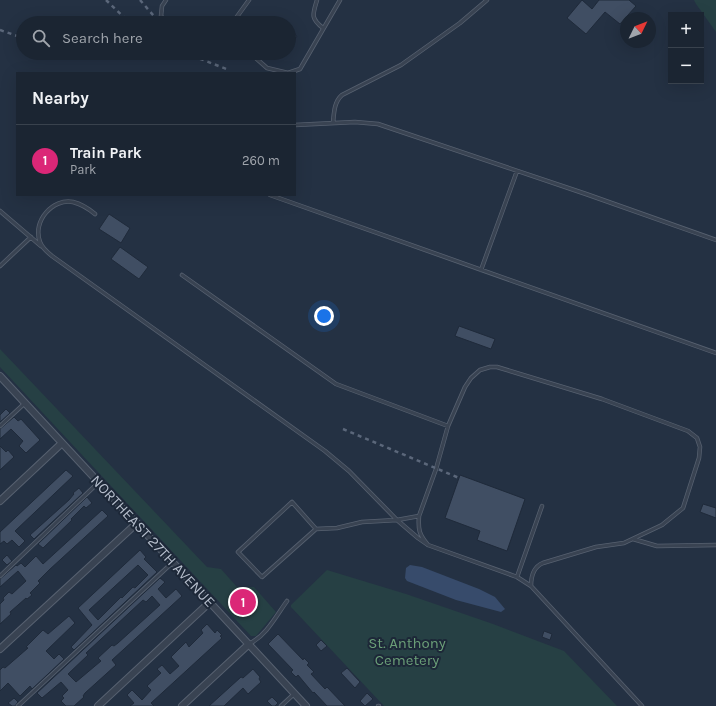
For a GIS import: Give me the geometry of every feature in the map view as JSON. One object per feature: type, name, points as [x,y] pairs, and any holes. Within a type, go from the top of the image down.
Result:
[{"type":"street","name":"NORTHEAST 27TH AVENUE","points":[[0,376],[306,706]]},
{"type":"street","points":[[0,501],[62,443]]},
{"type":"street","points":[[0,649],[137,523]]},
{"type":"street","points":[[98,706],[210,602]]},
{"type":"street","points":[[182,706],[249,644]]},
{"type":"lane","points":[[161,16],[162,6],[166,0]]},
{"type":"lane","points":[[238,16],[250,0]]},
{"type":"lane","points":[[317,0],[313,14],[315,22],[323,28]]},
{"type":"lane","points":[[291,72],[300,69],[340,0]]},
{"type":"lane","points":[[333,123],[338,98],[401,65],[454,27],[487,0]]},
{"type":"lane","points":[[258,60],[267,68],[284,72]]},
{"type":"lane","points":[[296,125],[355,122],[378,124],[716,240]]},
{"type":"lane","points":[[481,270],[517,171]]},
{"type":"lane","points":[[280,197],[716,353]]},
{"type":"lane","points":[[44,249],[39,237],[40,226],[46,211],[52,206],[65,202],[74,202],[95,214]]},
{"type":"lane","points":[[0,211],[52,256],[325,451],[349,471],[397,520],[418,538],[428,545],[517,577],[531,586],[642,706]]},
{"type":"lane","points":[[0,266],[31,238]]},
{"type":"lane","points":[[182,275],[336,384],[448,426]]},
{"type":"lane","points":[[428,545],[420,536],[418,526],[419,516],[436,469],[448,426],[465,387],[471,378],[480,370],[490,367],[497,367],[602,399],[688,431],[698,438],[700,447],[699,458],[683,508],[662,525],[624,543],[596,547],[539,565],[531,576],[531,586]]},
{"type":"lane","points":[[0,426],[25,403]]},
{"type":"lane","points":[[0,576],[99,482]]},
{"type":"lane","points":[[316,529],[292,502],[238,552],[262,577],[316,529],[337,528],[362,522],[397,520],[419,516]]},
{"type":"lane","points":[[517,577],[542,506]]},
{"type":"lane","points":[[632,539],[657,546],[716,545]]},
{"type":"lane","points":[[18,706],[173,562]]},
{"type":"lane","points":[[249,644],[257,640],[268,628],[288,601]]},
{"type":"lane","points":[[281,706],[294,693]]},
{"type":"green space","points":[[694,0],[716,0],[716,32],[704,15],[704,12],[702,12]]},
{"type":"green space","points":[[0,349],[207,567],[221,569],[237,587],[254,587],[276,612],[256,636],[251,636],[0,367]]},
{"type":"green space","name":"St. Anthony Cemetery","points":[[327,570],[406,594],[493,624],[564,651],[617,706],[384,706],[291,607],[291,605]]},
{"type":"water","points":[[410,565],[422,567],[479,589],[495,597],[505,609],[501,612],[456,600],[407,581],[405,578],[406,568]]},
{"type":"building","points":[[582,0],[592,9],[599,0],[629,0],[636,6],[631,12],[620,12],[620,24],[605,12],[586,34],[567,18]]},
{"type":"building","points":[[109,214],[130,228],[121,243],[99,229]]},
{"type":"building","points":[[120,247],[148,267],[139,279],[111,259]]},
{"type":"building","points":[[459,326],[495,339],[491,349],[455,336]]},
{"type":"building","points":[[6,409],[10,413],[0,422],[0,415]]},
{"type":"building","points":[[14,417],[18,421],[21,419],[40,440],[26,453],[19,446],[23,441],[11,429],[0,439],[0,429]]},
{"type":"building","points":[[0,446],[6,452],[8,450],[14,457],[0,470]]},
{"type":"building","points":[[66,470],[73,476],[15,531],[25,541],[19,547],[12,540],[7,544],[4,541],[0,544],[0,532]]},
{"type":"building","points":[[460,475],[525,499],[507,551],[477,540],[480,531],[445,518]]},
{"type":"building","points":[[79,488],[83,493],[34,539],[30,535],[69,500],[74,494],[73,493]]},
{"type":"building","points":[[87,497],[92,503],[86,508],[84,506],[43,548],[38,544]]},
{"type":"building","points":[[703,504],[716,508],[716,518],[700,512]]},
{"type":"building","points":[[102,510],[108,516],[38,581],[40,583],[30,593],[32,595],[27,599],[26,598],[10,612],[11,614],[0,624],[0,604],[4,600],[3,598],[9,592],[12,594],[26,581],[18,571],[0,587],[0,579],[16,565],[17,566],[21,563],[25,567],[36,556],[43,564]]},
{"type":"building","points":[[140,550],[146,557],[144,559],[157,572],[74,650],[71,647],[92,625],[78,608]],"holes":[[[138,565],[148,575],[135,588],[133,587],[122,598],[121,597],[98,620],[89,610]]]},
{"type":"building","points":[[7,555],[12,561],[7,565],[2,560]]},
{"type":"building","points":[[160,578],[165,582],[158,589],[166,598],[176,589],[182,596],[112,660],[116,665],[85,693],[83,696],[84,697],[74,706],[66,706],[61,701],[64,698],[62,696],[68,690],[61,682],[42,698],[37,693]],"holes":[[[152,596],[160,605],[118,643],[114,646],[112,645],[98,658],[101,661],[76,682],[68,674],[88,655],[86,653],[143,600],[146,602]]]},
{"type":"building","points":[[69,616],[75,623],[46,651],[54,659],[59,654],[64,659],[32,689],[30,686],[20,696],[8,683],[0,691],[0,670],[3,667],[5,668],[28,648],[26,647],[43,630],[48,634]]},
{"type":"building","points":[[207,624],[215,633],[217,630],[222,635],[220,636],[222,638],[151,703],[154,706],[130,706],[134,703],[127,695],[132,690],[142,700],[151,690],[147,686],[161,673],[157,669],[162,665],[170,674],[179,666],[171,657],[186,642],[189,647],[203,633],[201,630]]},
{"type":"building","points":[[544,631],[552,634],[550,640],[542,637]]},
{"type":"building","points":[[278,634],[303,660],[304,658],[309,663],[307,665],[314,672],[311,674],[325,689],[327,687],[345,706],[327,706],[314,692],[313,693],[298,675],[296,677],[291,672],[293,670],[268,644]]},
{"type":"building","points":[[321,640],[327,646],[321,651],[316,645]]},
{"type":"building","points":[[347,668],[360,682],[355,688],[341,673]]},
{"type":"building","points":[[253,669],[260,677],[259,679],[261,682],[248,694],[243,688],[224,706],[209,706],[241,677],[243,678]]},
{"type":"building","points":[[367,693],[373,699],[365,706],[360,701]]},
{"type":"building","points":[[272,697],[278,703],[275,706],[272,706],[267,701]]},
{"type":"building","points":[[14,698],[18,702],[15,706],[12,706],[8,703]]},
{"type":"railway","points":[[106,0],[123,16]]},
{"type":"railway","points":[[140,0],[154,16]]},
{"type":"railway","points":[[0,30],[16,36]]},
{"type":"railway","points":[[203,60],[229,70]]},
{"type":"railway","points":[[343,429],[459,478]]},
{"type":"place","name":"Train Park","points":[[243,602]]}]
